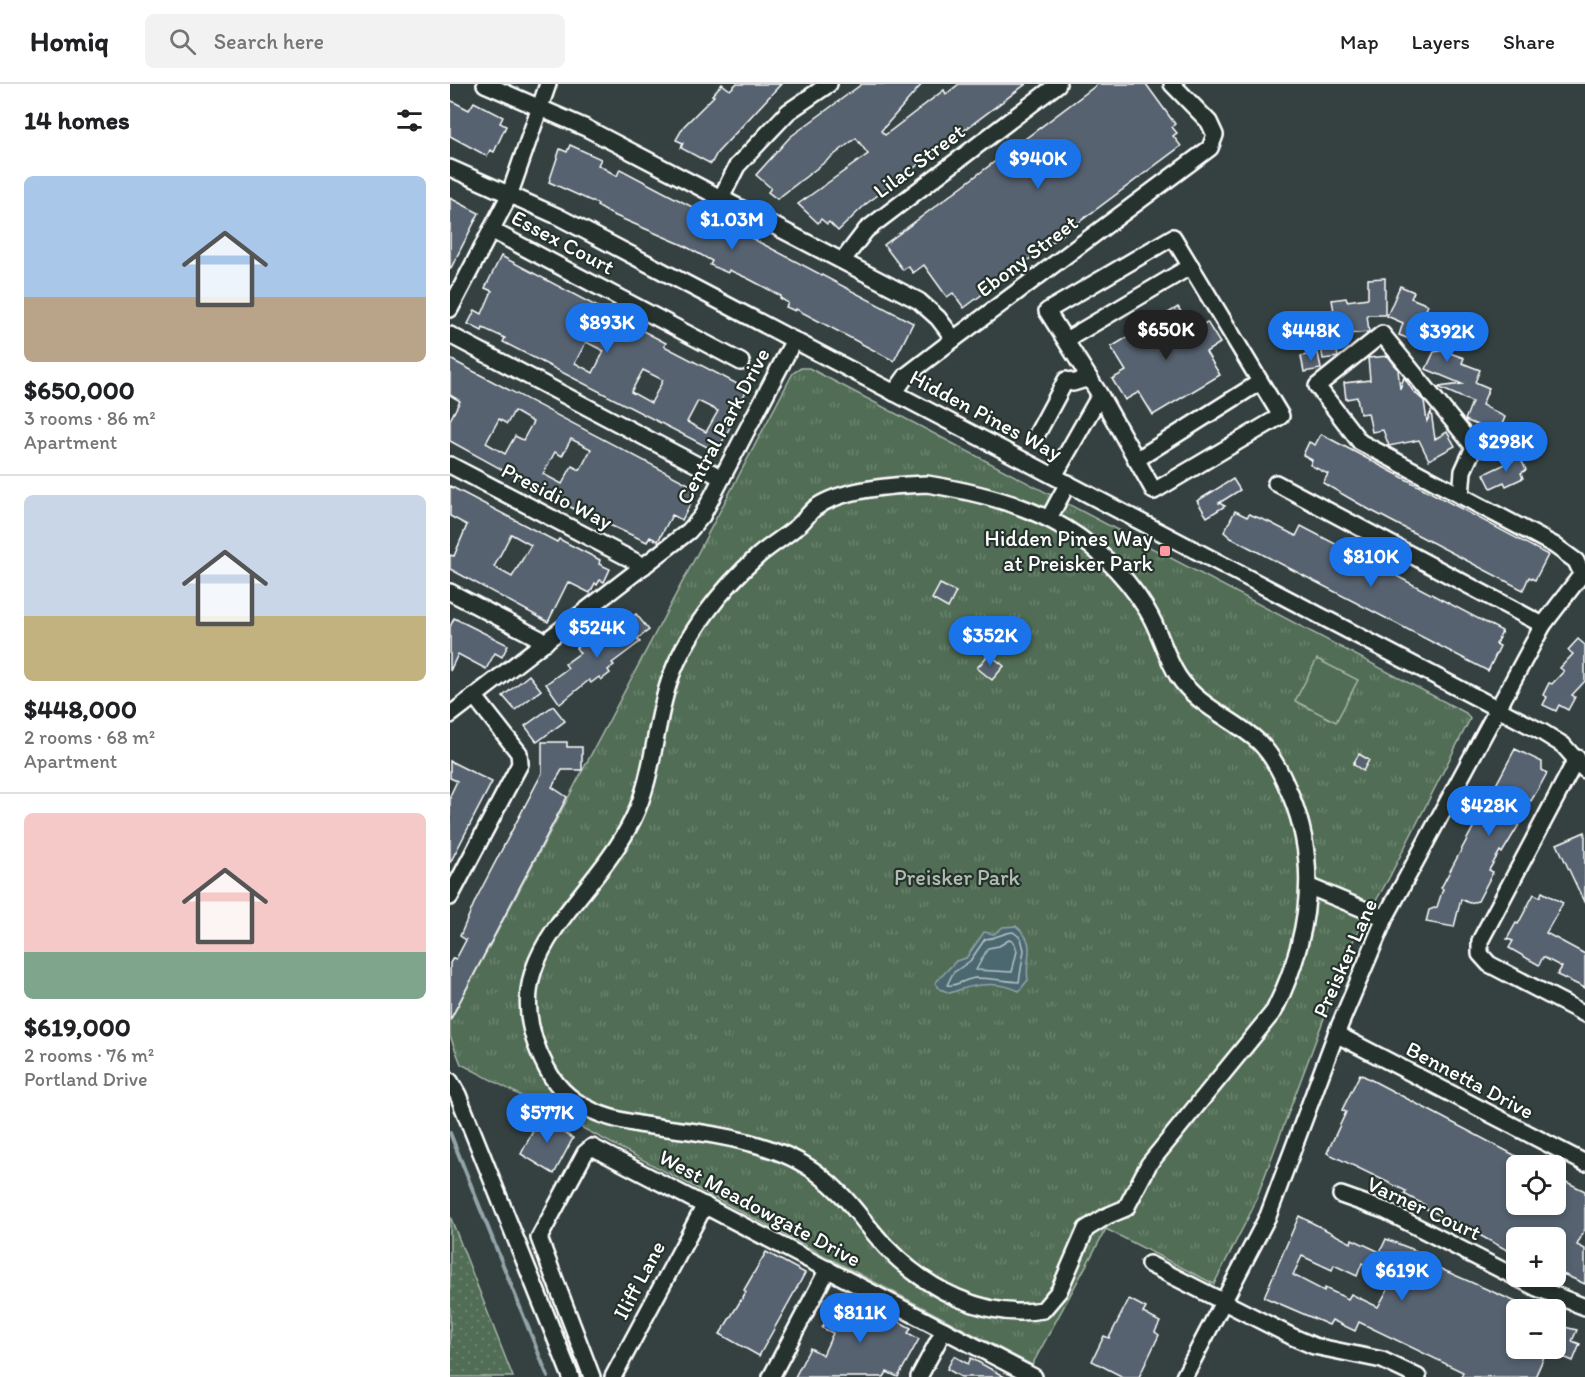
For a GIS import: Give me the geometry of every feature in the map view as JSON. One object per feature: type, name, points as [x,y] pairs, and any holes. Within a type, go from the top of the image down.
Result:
[{"type":"street","points":[[485,84],[586,128],[919,301],[938,318],[954,339]]},
{"type":"street","points":[[450,309],[509,196],[548,84]]},
{"type":"street","points":[[721,198],[737,166],[788,112],[829,84]]},
{"type":"street","name":"Lilac Street","points":[[843,260],[866,230],[1058,84]]},
{"type":"street","name":"Ebony Street","points":[[894,393],[907,375],[1210,148],[1215,135],[1209,122],[1172,84]]},
{"type":"street","name":"Hidden Pines Way","points":[[450,168],[557,216],[1497,709],[1563,745],[1581,764]]},
{"type":"street","name":"Essex Court","points":[[491,230],[741,362]]},
{"type":"street","points":[[1173,237],[1191,266],[1281,416],[1154,491],[1100,395],[1047,311],[1173,237]]},
{"type":"street","points":[[1065,340],[1191,266]]},
{"type":"street","points":[[1382,334],[1474,447],[1463,471],[1461,495],[1360,442],[1317,386],[1382,334]]},
{"type":"street","points":[[450,335],[722,478]]},
{"type":"street","name":"Central Park Drive","points":[[450,714],[689,531],[702,516],[794,340]]},
{"type":"street","points":[[1037,434],[1066,380],[1073,383],[1089,378]]},
{"type":"street","points":[[1136,460],[1260,382]]},
{"type":"street","points":[[1054,476],[1100,395]]},
{"type":"street","name":"Presidio Way","points":[[450,465],[644,566]]},
{"type":"street","points":[[1049,518],[1068,483]]},
{"type":"street","points":[[1276,483],[1543,625]]},
{"type":"street","points":[[927,484],[976,492],[1011,501],[1049,518],[1082,539],[1126,581],[1148,611],[1178,676],[1200,702],[1260,743],[1282,774],[1297,810],[1308,858],[1310,887],[1307,915],[1295,959],[1274,1011],[1149,1164],[1126,1208],[1086,1229],[1059,1291],[1043,1310],[1026,1313],[993,1311],[959,1299],[925,1281],[884,1244],[841,1191],[803,1162],[744,1142],[626,1123],[591,1111],[567,1095],[548,1073],[537,1048],[527,998],[538,954],[561,919],[607,864],[642,797],[661,709],[679,656],[693,628],[705,618],[742,572],[801,524],[815,507],[853,493],[885,486],[927,484]]},
{"type":"street","name":"Preisker Lane","points":[[1184,1377],[1268,1216],[1288,1168],[1336,1034],[1385,918],[1543,625],[1582,574],[1576,561],[1554,545],[1461,495]]},
{"type":"street","points":[[450,592],[546,642]]},
{"type":"street","points":[[450,897],[520,764],[519,753],[475,697]]},
{"type":"street","points":[[1581,764],[1480,941],[1480,954],[1489,964],[1585,1014]]},
{"type":"street","points":[[1310,887],[1385,918]]},
{"type":"street","name":"Bennetta Drive","points":[[1336,1034],[1585,1163]]},
{"type":"street","points":[[450,1081],[458,1095],[571,1377]]},
{"type":"street","name":"West Meadowgate Drive","points":[[592,1377],[539,1238],[585,1152],[592,1148],[1034,1377]]},
{"type":"street","name":"Varner Court","points":[[1341,1195],[1386,1211],[1537,1288],[1585,1307]]},
{"type":"street","name":"Iliff Lane","points":[[613,1377],[705,1205]]},
{"type":"street","points":[[1149,1264],[1314,1346],[1372,1357],[1418,1377]]},
{"type":"street","points":[[771,1377],[828,1269]]},
{"type":"street","points":[[919,1377],[944,1330]]},
{"type":"green space","name":"Preisker Park","points":[[801,368],[809,368],[1466,713],[1470,719],[1389,878],[1353,941],[1252,1210],[1214,1284],[1106,1229],[1032,1365],[461,1064],[450,1036],[450,1021],[793,373]]},
{"type":"green space","points":[[1317,659],[1358,680],[1336,722],[1295,701]]},
{"type":"green space","points":[[450,1216],[513,1377],[450,1377]]},
{"type":"water","points":[[1016,926],[1023,933],[1029,945],[1028,980],[1019,991],[1002,985],[985,984],[950,993],[940,989],[935,983],[956,961],[966,958],[984,932],[994,934],[1003,927]]},
{"type":"building","points":[[722,84],[730,90],[736,84],[781,84],[717,153],[711,164],[681,148],[683,143],[676,140],[684,126],[714,96],[712,95]]},
{"type":"building","points":[[862,84],[922,84],[881,131],[885,135],[944,90],[946,94],[959,84],[1026,84],[866,204],[838,231],[829,222],[827,224],[821,219],[818,223],[798,204],[868,154],[856,138],[777,199],[768,192],[771,188],[756,175],[790,137]]},
{"type":"building","points":[[1098,84],[1146,84],[1175,124],[1172,127],[1177,133],[1173,136],[1181,146],[964,308],[953,293],[947,297],[924,265],[913,273],[908,266],[903,270],[884,245]]},
{"type":"building","points":[[450,100],[469,110],[474,102],[503,117],[500,123],[506,126],[494,152],[490,150],[487,156],[450,136]]},
{"type":"building","points":[[570,145],[601,159],[598,165],[617,176],[620,169],[913,323],[894,361],[796,309],[795,311],[786,307],[788,303],[780,298],[781,296],[747,278],[710,265],[712,261],[683,245],[611,214],[597,206],[598,204],[549,182],[560,149],[567,152]]},
{"type":"building","points":[[450,198],[479,213],[450,270]]},
{"type":"building","points":[[501,256],[666,343],[664,346],[747,389],[741,402],[735,399],[725,419],[732,423],[717,452],[503,342],[505,338],[468,324],[475,310],[482,314],[492,291],[485,288]],"holes":[[[586,342],[604,351],[593,373],[575,363]],[[643,370],[663,380],[651,403],[631,392]],[[698,401],[718,411],[706,432],[687,422]]]},
{"type":"building","points":[[1385,278],[1385,315],[1367,315],[1369,332],[1334,335],[1338,357],[1323,359],[1318,326],[1336,323],[1332,300],[1346,298],[1347,301],[1368,298],[1368,279]]},
{"type":"building","points":[[1400,286],[1414,292],[1411,298],[1428,305],[1422,320],[1438,326],[1434,335],[1451,342],[1447,352],[1464,358],[1462,363],[1480,370],[1475,382],[1489,388],[1482,405],[1505,417],[1501,427],[1506,429],[1498,445],[1483,437],[1487,429],[1465,420],[1472,402],[1438,387],[1462,384],[1426,369],[1434,352],[1440,351],[1399,335],[1403,323],[1387,316]]},
{"type":"building","points":[[1178,307],[1193,331],[1207,322],[1220,343],[1206,352],[1220,375],[1153,415],[1139,392],[1125,400],[1112,379],[1126,371],[1111,347]]},
{"type":"building","points":[[1318,353],[1321,369],[1304,372],[1301,356]]},
{"type":"building","points":[[1388,356],[1398,369],[1400,389],[1404,377],[1413,391],[1424,401],[1427,421],[1431,412],[1435,439],[1447,432],[1455,446],[1429,460],[1419,440],[1389,446],[1383,430],[1372,432],[1368,413],[1360,414],[1357,397],[1346,399],[1344,383],[1370,380],[1368,358]]},
{"type":"building","points":[[450,359],[698,489],[682,520],[672,515],[658,541],[650,537],[647,542],[574,509],[450,441],[450,420],[460,401],[450,395]],"holes":[[[514,411],[533,422],[523,440],[515,436],[505,454],[486,443],[499,419],[507,424]],[[571,439],[591,449],[580,470],[572,466],[562,484],[543,474],[555,452],[562,456]]]},
{"type":"building","points":[[1321,434],[1548,555],[1535,580],[1529,577],[1523,590],[1323,483],[1328,474],[1310,465],[1312,460],[1303,455],[1309,442],[1315,445]]},
{"type":"building","points":[[1520,457],[1526,470],[1521,473],[1523,478],[1506,486],[1504,482],[1491,488],[1484,474]]},
{"type":"building","points":[[1233,479],[1240,490],[1219,503],[1225,506],[1207,517],[1197,501]]},
{"type":"building","points":[[450,486],[557,542],[559,539],[600,560],[599,564],[610,569],[604,582],[600,580],[597,585],[595,583],[590,593],[568,582],[548,622],[450,569],[450,555],[454,556],[467,525],[450,516]],"holes":[[[511,534],[531,545],[512,577],[494,567]]]},
{"type":"building","points":[[1235,511],[1247,517],[1249,514],[1269,522],[1296,536],[1301,526],[1502,631],[1496,644],[1500,646],[1488,671],[1231,538],[1224,532]]},
{"type":"building","points":[[940,584],[956,592],[948,608],[932,599]]},
{"type":"building","points":[[636,614],[649,630],[637,639],[640,642],[612,663],[614,665],[608,670],[610,673],[601,680],[599,677],[591,683],[589,680],[560,704],[546,684],[568,668],[565,664],[580,653],[576,648],[585,641],[588,645],[597,639],[602,640]]},
{"type":"building","points":[[454,618],[508,645],[502,657],[495,653],[486,669],[458,654],[450,671],[450,627]]},
{"type":"building","points":[[1578,639],[1585,645],[1585,681],[1572,695],[1575,697],[1568,710],[1559,705],[1556,711],[1543,705],[1547,697],[1543,695],[1549,683],[1552,684],[1564,671],[1560,668],[1573,654],[1568,650]]},
{"type":"building","points":[[989,654],[1004,666],[992,680],[977,668]]},
{"type":"building","points":[[529,675],[541,690],[515,710],[503,696]]},
{"type":"building","points":[[553,706],[565,721],[537,742],[525,726]]},
{"type":"building","points":[[542,742],[567,742],[567,747],[582,747],[582,770],[562,770],[552,787],[567,797],[450,1020],[450,963],[453,958],[456,959],[466,940],[460,936],[476,899],[542,773]]},
{"type":"building","points":[[1515,749],[1542,762],[1542,770],[1547,773],[1531,801],[1528,799],[1516,821],[1520,823],[1489,870],[1493,872],[1478,901],[1469,903],[1461,899],[1454,927],[1426,922],[1429,910],[1437,907],[1443,889],[1441,888]]},
{"type":"building","points":[[1359,754],[1369,760],[1363,771],[1353,764]]},
{"type":"building","points":[[450,761],[492,782],[450,863],[450,796],[457,781],[450,778]]},
{"type":"building","points":[[1585,832],[1585,904],[1557,844]]},
{"type":"building","points":[[1542,892],[1563,903],[1546,933],[1585,954],[1585,988],[1557,975],[1562,967],[1543,957],[1539,965],[1509,948],[1513,941],[1507,939],[1516,923],[1518,924],[1534,894],[1540,897]]},
{"type":"building","points":[[1360,1074],[1514,1155],[1506,1155],[1506,1215],[1566,1215],[1566,1182],[1585,1191],[1585,1229],[1577,1245],[1585,1249],[1585,1284],[1566,1275],[1566,1227],[1506,1227],[1506,1250],[1470,1228],[1424,1208],[1425,1205],[1404,1194],[1406,1191],[1327,1153],[1346,1112],[1342,1110]]},
{"type":"building","points":[[537,1113],[564,1127],[562,1132],[573,1138],[554,1174],[521,1154],[533,1131],[529,1129]]},
{"type":"building","points":[[1299,1216],[1351,1243],[1352,1239],[1380,1252],[1386,1239],[1409,1248],[1427,1257],[1425,1262],[1509,1299],[1506,1299],[1506,1359],[1543,1359],[1535,1377],[1461,1377],[1463,1372],[1359,1322],[1355,1331],[1332,1320],[1329,1325],[1264,1297]],"holes":[[[1302,1256],[1332,1270],[1334,1265],[1357,1276],[1362,1263],[1394,1278],[1378,1307],[1351,1294],[1348,1299],[1325,1288],[1324,1291],[1293,1275]]]},
{"type":"building","points":[[766,1252],[805,1273],[759,1356],[720,1334],[746,1292],[744,1290]]},
{"type":"building","points":[[838,1296],[851,1303],[854,1297],[911,1328],[908,1333],[919,1339],[898,1377],[887,1372],[884,1377],[795,1377],[810,1348],[823,1355],[833,1333],[822,1328]]},
{"type":"building","points":[[1129,1299],[1146,1308],[1143,1313],[1160,1322],[1155,1332],[1159,1335],[1139,1377],[1123,1377],[1092,1361],[1104,1336],[1109,1338]]},
{"type":"building","points":[[1566,1327],[1577,1330],[1572,1341],[1580,1344],[1573,1361],[1566,1358]]},
{"type":"building","points":[[954,1356],[968,1364],[971,1358],[1005,1377],[961,1377],[947,1369]]},
{"type":"waterway","points":[[450,1133],[548,1377]]},
{"type":"place","name":"Hidden Pines Way at Preisker Park","points":[[1165,551]]}]
